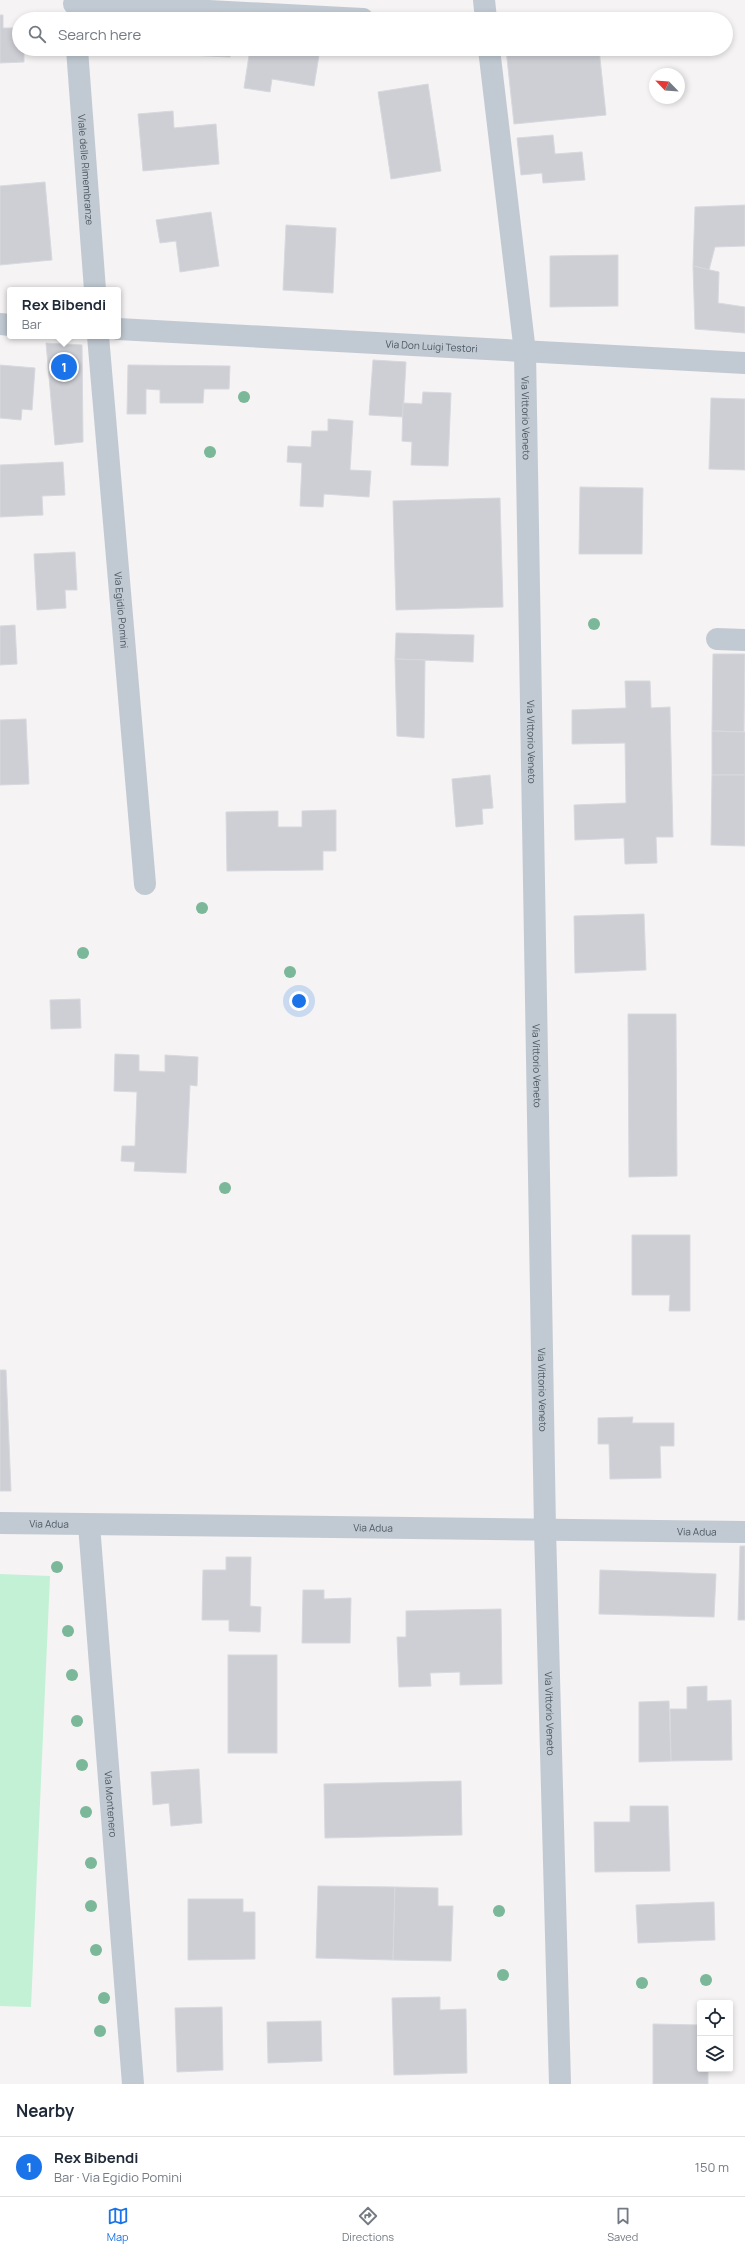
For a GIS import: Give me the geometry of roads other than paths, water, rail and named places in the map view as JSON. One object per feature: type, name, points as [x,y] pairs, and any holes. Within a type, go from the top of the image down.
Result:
[{"type":"street","points":[[484,0],[485,12]]},
{"type":"street","points":[[74,8],[179,12]]},
{"type":"street","name":"Viale delle Rimembranze","points":[[78,56],[95,287]]},
{"type":"street","name":"Via Vittorio Veneto","points":[[490,56],[525,352],[546,1529],[560,2084]]},
{"type":"street","name":"Via Don Luigi Testori","points":[[121,329],[745,363]]},
{"type":"street","name":"Via Egidio Pomini","points":[[98,339],[145,884]]},
{"type":"street","points":[[717,639],[745,640]]},
{"type":"street","name":"Via Adua","points":[[0,1523],[745,1532]]},
{"type":"street","name":"Via Montenero","points":[[89,1525],[133,2084]]},
{"type":"place","name":"Rex Bibendi","points":[[64,367]]}]
